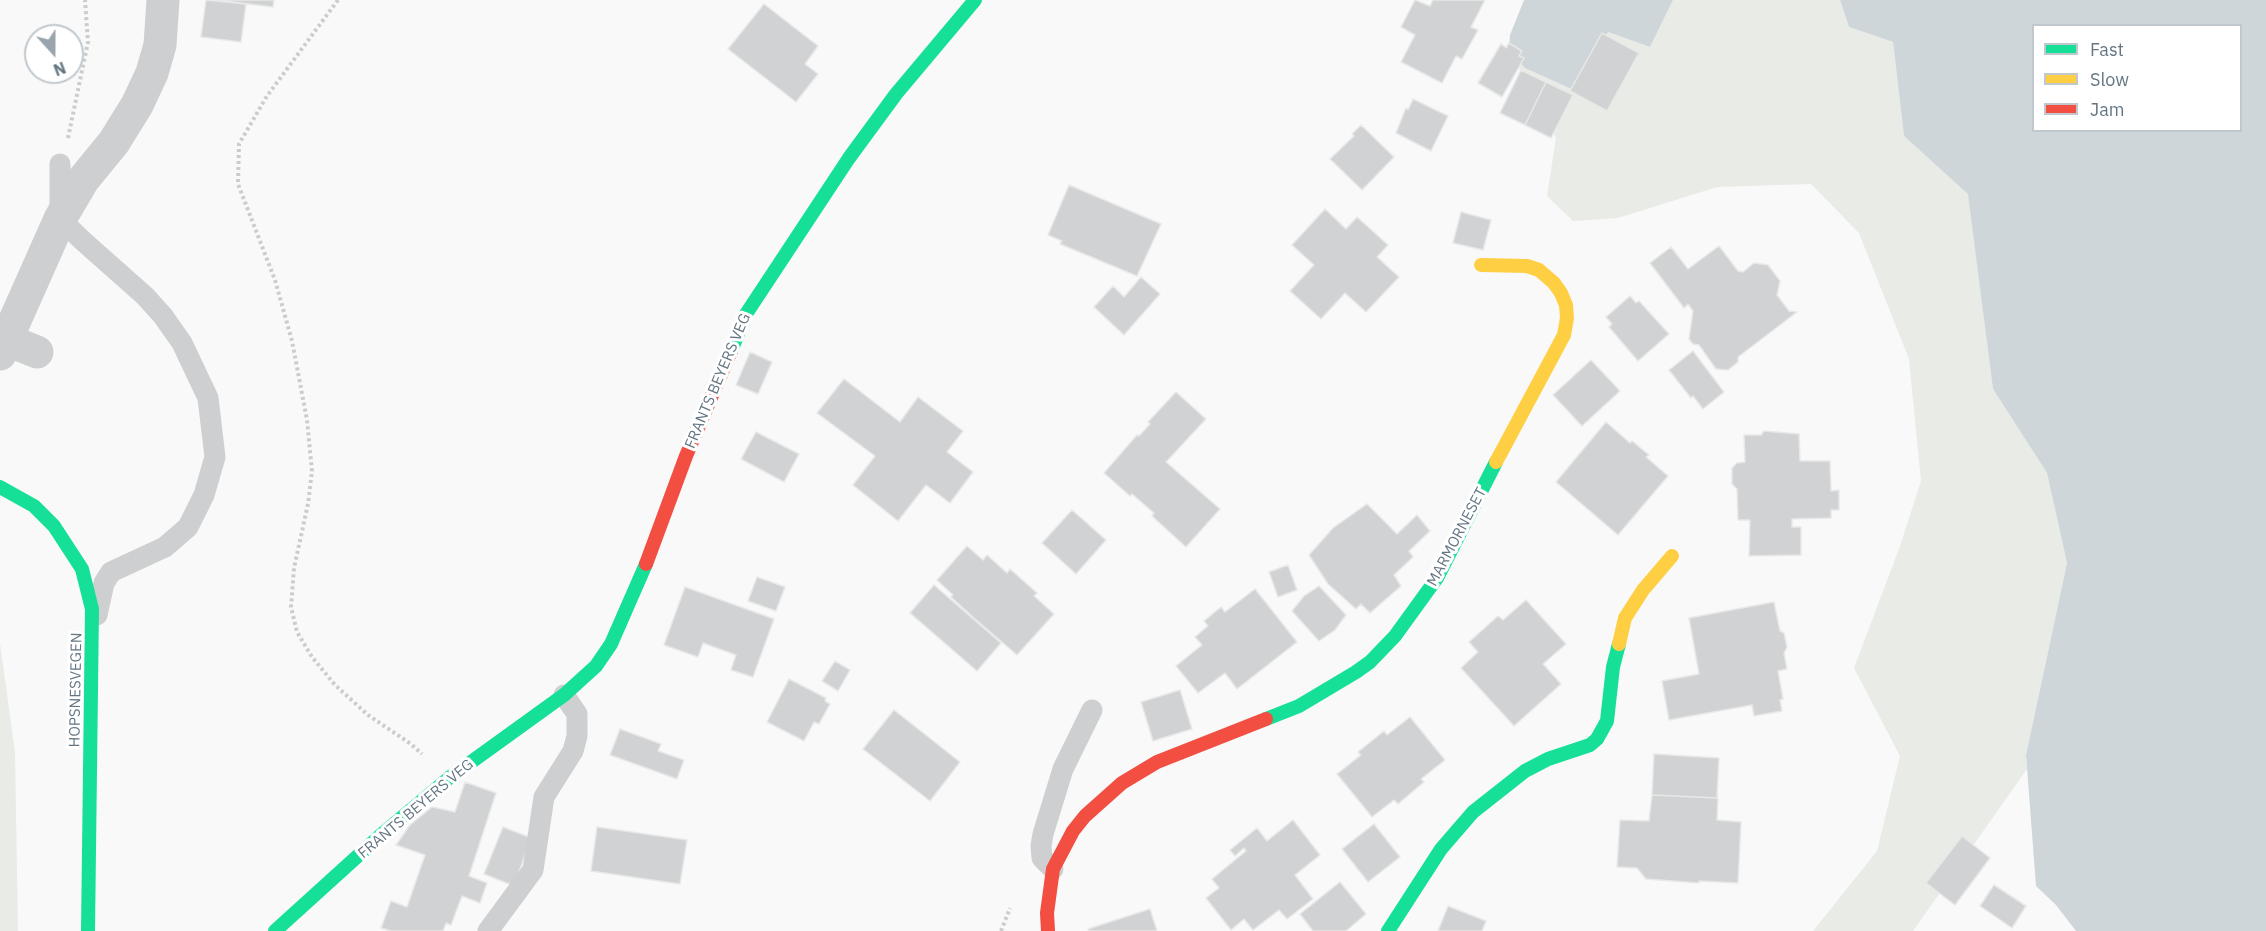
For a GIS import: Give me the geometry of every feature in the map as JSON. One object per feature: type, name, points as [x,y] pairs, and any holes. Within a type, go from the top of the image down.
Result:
[{"type":"street","points":[[37,352],[3,347],[60,219],[83,180],[114,142],[137,105],[152,73],[160,45],[163,0]]},
{"type":"street","name":"FRANTS BEYERS VEG","points":[[275,931],[382,834],[449,778],[564,695],[596,666],[610,644],[642,575],[686,456],[746,314],[849,158],[896,94],[975,0]]},
{"type":"street","name":"MARMORNESET","points":[[1048,931],[1047,913],[1053,869],[1059,854],[1085,816],[1122,783],[1157,762],[1299,706],[1356,672],[1370,662],[1395,636],[1437,578],[1505,443],[1564,334],[1567,318],[1566,306],[1561,293],[1554,282],[1539,270],[1527,266],[1482,265]]},
{"type":"street","name":"HOPSNESVEGEN","points":[[0,487],[33,506],[54,526],[82,569],[92,609],[88,931]]},
{"type":"street","points":[[1388,931],[1441,849],[1473,812],[1524,771],[1548,759],[1590,745],[1597,739],[1606,721],[1613,667],[1625,618],[1643,590],[1672,556]]},
{"type":"lane","points":[[60,164],[60,219],[145,296],[163,316],[182,344],[208,398],[215,457],[204,495],[188,527],[165,547],[111,572],[104,583],[93,633]]},
{"type":"lane","points":[[488,931],[532,870],[544,797],[573,750],[578,736],[577,714],[564,695]]},
{"type":"lane","points":[[1053,869],[1042,858],[1043,834],[1063,769],[1092,710]]},
{"type":"path","points":[[60,164],[75,110],[88,42],[85,0]]},
{"type":"path","points":[[338,0],[267,96],[238,144],[238,184],[275,280],[292,341],[307,420],[312,471],[308,504],[294,568],[291,607],[297,632],[312,657],[335,685],[368,715],[411,744],[449,778]]},
{"type":"shaded area","points":[[1524,0],[1673,0],[1650,47],[1608,32],[1574,90],[1525,68],[1509,49],[1510,35]]},
{"type":"shaded area","points":[[1673,0],[1840,0],[1849,27],[1893,42],[1904,136],[1969,194],[1993,389],[2047,473],[2067,563],[2026,755],[2027,769],[1913,931],[1813,931],[1877,851],[1900,756],[1854,668],[1899,549],[1921,481],[1909,359],[1859,233],[1811,184],[1717,187],[1618,218],[1573,221],[1547,196],[1556,138],[1509,49],[1608,32],[1650,47]]},
{"type":"shaded area","points":[[1840,0],[2266,0],[2266,931],[2076,931],[2056,905],[2036,886],[2026,755],[2067,563],[2047,473],[1993,389],[1968,194],[1904,136],[1893,42],[1849,27]]},
{"type":"shaded area","points":[[0,643],[15,753],[18,931],[0,931]]},
{"type":"building","points":[[206,0],[246,4],[241,42],[201,37]]},
{"type":"building","points":[[217,0],[274,0],[273,7]]},
{"type":"building","points":[[1415,0],[1430,6],[1433,0],[1485,0],[1471,27],[1478,30],[1462,59],[1456,56],[1442,83],[1401,62],[1415,35],[1401,27]]},
{"type":"building","points":[[764,4],[818,46],[805,64],[818,74],[796,102],[728,49]]},
{"type":"building","points":[[1602,33],[1639,53],[1607,111],[1570,91]]},
{"type":"building","points":[[1509,43],[1522,51],[1519,56],[1524,58],[1502,97],[1478,83],[1501,44],[1506,48]]},
{"type":"building","points":[[1521,70],[1546,82],[1525,125],[1500,113]]},
{"type":"building","points":[[1546,82],[1573,95],[1551,138],[1525,125]]},
{"type":"building","points":[[1413,99],[1448,116],[1431,151],[1396,133],[1406,108],[1408,110]]},
{"type":"building","points":[[1361,125],[1394,157],[1362,190],[1330,159],[1354,136],[1352,134]]},
{"type":"building","points":[[1069,185],[1161,224],[1137,276],[1060,244],[1062,241],[1048,235]]},
{"type":"building","points":[[1325,209],[1346,229],[1357,217],[1388,245],[1377,257],[1399,277],[1366,312],[1345,293],[1321,319],[1290,291],[1314,265],[1292,245]]},
{"type":"building","points":[[1461,212],[1491,220],[1483,250],[1453,243]]},
{"type":"building","points":[[1719,246],[1738,271],[1743,272],[1754,263],[1768,265],[1780,281],[1777,295],[1789,311],[1797,312],[1738,357],[1738,362],[1728,370],[1716,369],[1699,345],[1693,344],[1689,339],[1693,311],[1688,304],[1684,308],[1650,263],[1671,247],[1688,269]]},
{"type":"building","points":[[1141,277],[1160,294],[1124,335],[1094,307],[1113,286],[1124,297]]},
{"type":"building","points":[[1630,296],[1636,303],[1639,301],[1669,334],[1638,361],[1609,327],[1612,324],[1606,317]]},
{"type":"building","points":[[1693,351],[1724,392],[1703,409],[1693,396],[1691,398],[1669,370]]},
{"type":"building","points":[[750,352],[772,362],[758,394],[736,385]]},
{"type":"building","points":[[1591,360],[1620,391],[1582,426],[1553,395]]},
{"type":"building","points":[[844,379],[900,422],[918,397],[963,431],[947,452],[973,472],[950,503],[926,485],[898,521],[853,485],[875,456],[817,413]]},
{"type":"building","points":[[1176,392],[1206,419],[1166,462],[1220,509],[1186,547],[1152,516],[1154,513],[1104,473],[1137,435],[1139,436],[1150,424],[1148,422]]},
{"type":"building","points":[[1606,422],[1630,443],[1632,441],[1649,455],[1646,457],[1668,476],[1618,535],[1556,482]]},
{"type":"building","points":[[1764,431],[1799,434],[1800,461],[1830,461],[1831,491],[1839,490],[1839,510],[1831,510],[1831,518],[1792,519],[1792,527],[1801,527],[1801,555],[1749,556],[1750,520],[1738,520],[1737,489],[1732,484],[1732,468],[1737,463],[1745,462],[1744,435],[1761,435]]},
{"type":"building","points":[[756,432],[799,454],[784,482],[741,459]]},
{"type":"building","points":[[1367,504],[1397,534],[1417,515],[1430,531],[1409,551],[1413,557],[1394,575],[1401,586],[1370,613],[1361,604],[1356,609],[1328,584],[1309,555],[1333,528]]},
{"type":"building","points":[[1072,510],[1106,540],[1076,574],[1042,543]]},
{"type":"building","points":[[967,546],[983,560],[987,555],[1007,573],[1010,569],[1037,593],[1034,596],[1054,614],[1017,655],[951,597],[953,595],[937,580]]},
{"type":"building","points":[[1288,565],[1297,590],[1278,597],[1269,572]]},
{"type":"building","points":[[757,577],[785,587],[776,611],[748,601]]},
{"type":"building","points":[[934,585],[1001,643],[977,671],[910,613]]},
{"type":"building","points":[[1319,586],[1346,615],[1335,630],[1319,641],[1292,611],[1304,596]]},
{"type":"building","points":[[685,587],[774,619],[753,677],[731,670],[736,655],[703,643],[698,657],[664,645]]},
{"type":"building","points":[[1255,589],[1297,642],[1237,689],[1225,673],[1198,693],[1176,666],[1202,645],[1195,637],[1208,626],[1204,621],[1221,607],[1225,612]]},
{"type":"building","points":[[1526,600],[1566,644],[1543,664],[1561,684],[1514,726],[1461,668],[1478,652],[1469,642],[1498,616],[1503,620]]},
{"type":"building","points":[[1774,602],[1780,631],[1784,633],[1787,647],[1784,653],[1787,669],[1778,671],[1783,699],[1780,700],[1782,711],[1754,716],[1752,705],[1669,720],[1662,681],[1699,674],[1689,618]]},
{"type":"building","points":[[835,661],[850,670],[838,691],[822,681]]},
{"type":"building","points":[[789,679],[826,698],[825,701],[830,704],[819,724],[814,722],[804,741],[767,722]]},
{"type":"building","points":[[1180,690],[1192,729],[1153,741],[1141,702]]},
{"type":"building","points":[[894,710],[960,762],[930,801],[863,749]]},
{"type":"building","points":[[1410,717],[1445,760],[1421,779],[1424,782],[1398,804],[1394,800],[1372,817],[1337,774],[1361,755],[1358,752],[1384,731],[1387,735]]},
{"type":"building","points":[[620,729],[661,744],[658,751],[684,760],[677,779],[610,755]]},
{"type":"building","points":[[1654,754],[1719,758],[1717,798],[1652,795]]},
{"type":"building","points":[[465,782],[496,793],[469,876],[487,883],[480,903],[462,896],[451,925],[446,923],[443,931],[391,931],[381,928],[391,901],[407,907],[425,855],[396,845],[410,825],[432,807],[455,812]]},
{"type":"building","points":[[1652,795],[1718,798],[1717,820],[1741,822],[1738,883],[1646,879],[1637,868],[1617,867],[1620,820],[1649,821]]},
{"type":"building","points":[[1293,820],[1320,855],[1295,875],[1313,899],[1287,919],[1279,910],[1253,930],[1244,919],[1231,930],[1206,898],[1219,888],[1212,879],[1246,851],[1244,848],[1235,856],[1230,850],[1257,828],[1267,841]]},
{"type":"building","points":[[1374,824],[1400,857],[1368,882],[1342,849]]},
{"type":"building","points":[[503,827],[531,838],[514,886],[484,874]]},
{"type":"building","points":[[597,827],[687,840],[680,884],[591,871]]},
{"type":"building","points":[[1962,836],[1990,858],[1955,905],[1926,883]]},
{"type":"building","points":[[1340,882],[1366,914],[1346,931],[1313,931],[1300,914]]},
{"type":"building","points":[[1994,885],[2026,906],[2012,928],[1980,906]]},
{"type":"building","points":[[1448,906],[1486,921],[1482,931],[1438,931]]},
{"type":"building","points":[[1150,909],[1157,931],[1089,931],[1088,929]]},
{"type":"traffic: fast","points":[[731,351],[746,314],[849,158],[896,94],[975,0]]},
{"type":"traffic: fast","points":[[1266,719],[1299,706],[1356,672],[1370,662],[1395,636],[1437,578],[1496,462]]},
{"type":"traffic: fast","points":[[0,487],[34,506],[54,526],[82,569],[92,609],[88,931]]},
{"type":"traffic: fast","points":[[275,931],[382,834],[449,778],[564,695],[596,666],[611,644],[646,564]]},
{"type":"traffic: fast","points":[[1388,931],[1441,849],[1473,812],[1525,771],[1548,759],[1590,745],[1597,739],[1607,721],[1613,667],[1619,644]]},
{"type":"traffic: slow","points":[[1481,265],[1527,266],[1539,270],[1554,283],[1561,293],[1566,305],[1567,318],[1564,335],[1496,462]]},
{"type":"traffic: slow","points":[[1619,644],[1625,618],[1643,590],[1672,556]]},
{"type":"traffic: jam","points":[[646,564],[686,456],[731,351]]},
{"type":"traffic: jam","points":[[1048,931],[1047,913],[1053,869],[1073,831],[1085,816],[1122,783],[1157,762],[1266,719]]}]
